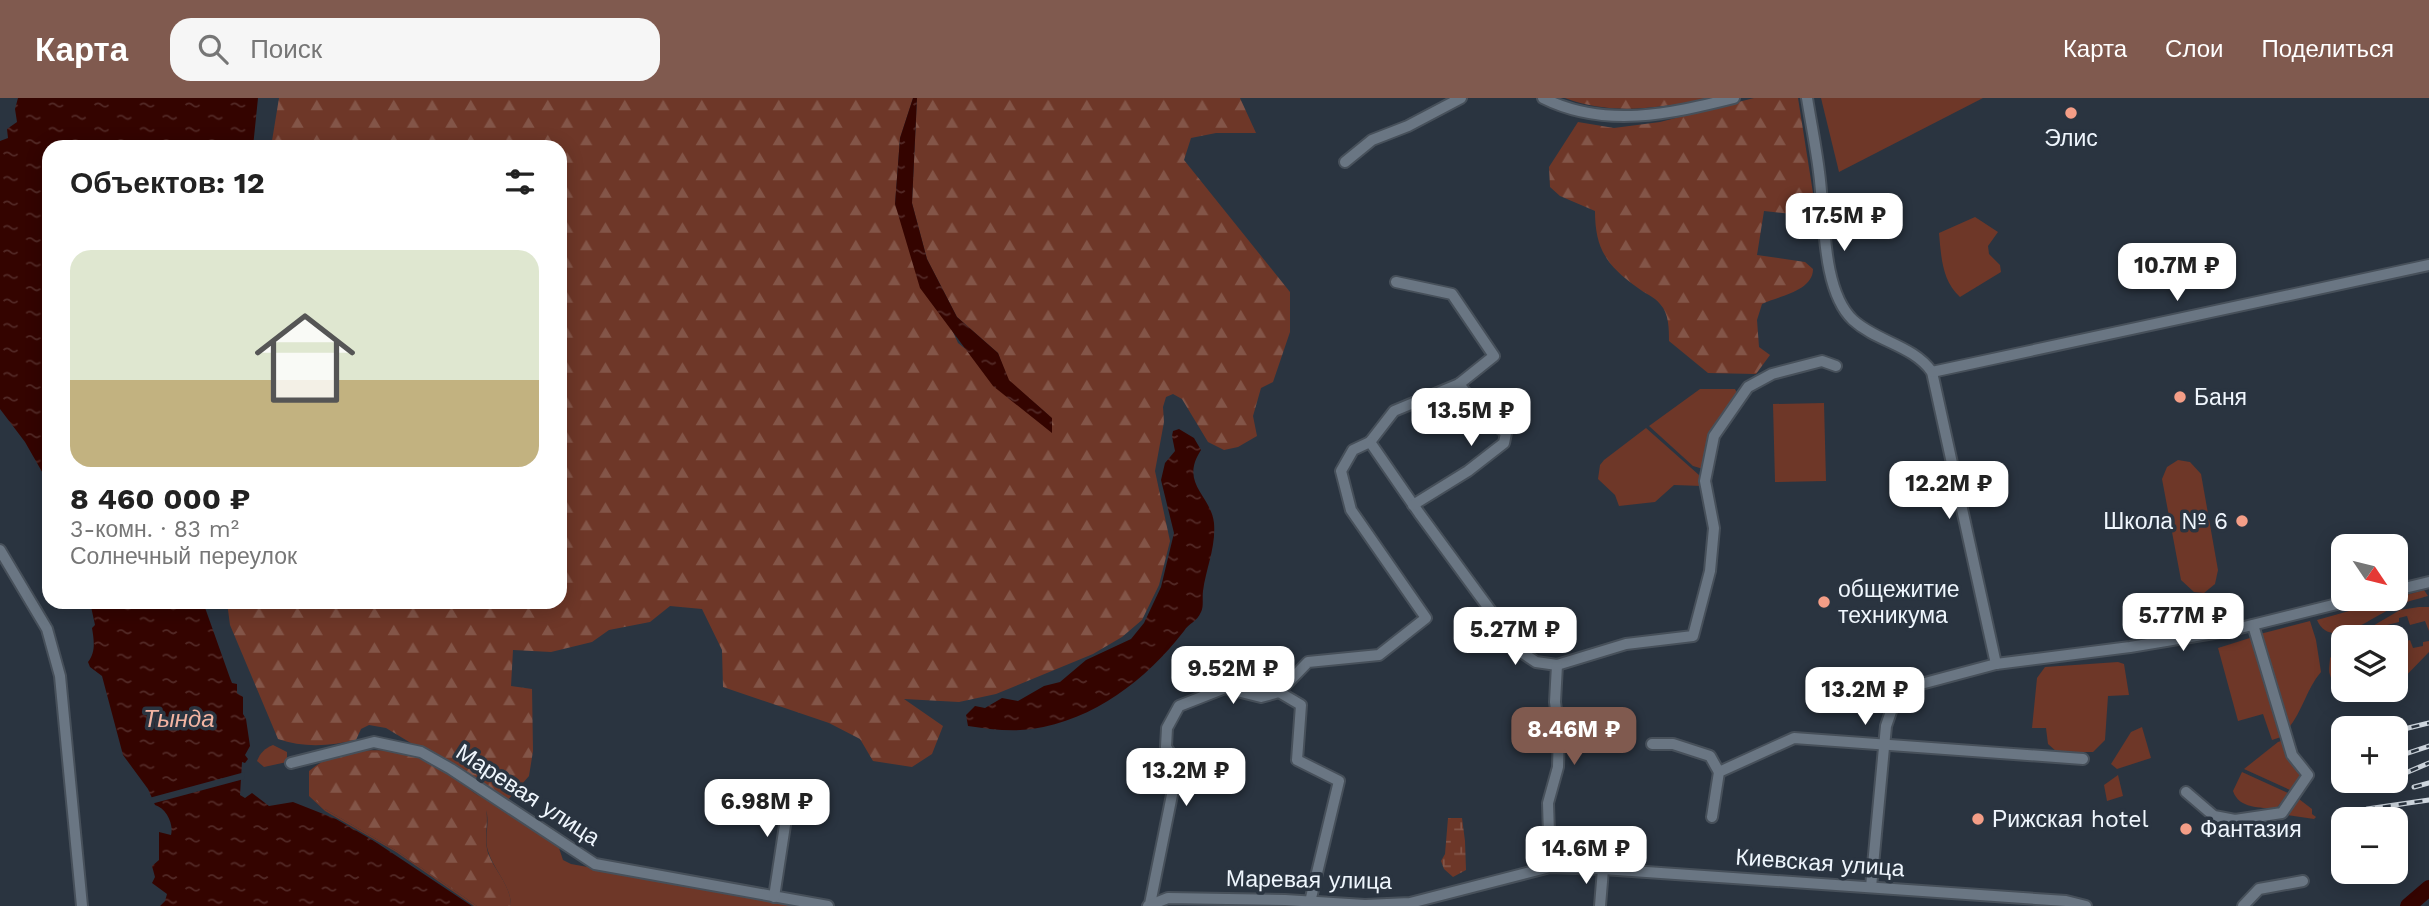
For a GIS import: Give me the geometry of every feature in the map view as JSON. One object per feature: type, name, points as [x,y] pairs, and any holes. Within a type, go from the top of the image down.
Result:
[{"type":"street","points":[[1345,162],[1372,140],[1408,126],[1461,98]]},
{"type":"street","points":[[1543,98],[1563,108],[1600,116],[1648,115],[1734,98]]},
{"type":"street","points":[[1807,98],[1819,173],[1830,275],[1835,294],[1852,319],[1917,356],[1932,372],[1996,664]]},
{"type":"street","points":[[1932,372],[2429,265]]},
{"type":"street","points":[[1149,905],[1178,765],[1166,747],[1167,728],[1179,706],[1225,688],[1261,697],[1279,692],[1308,662],[1379,655],[1426,618],[1351,510],[1341,471],[1353,450],[1370,442],[1394,411],[1459,384],[1494,356],[1452,294],[1396,282]]},
{"type":"street","points":[[1370,442],[1521,652],[1536,662],[1557,665],[1626,644],[1693,636],[1710,570],[1714,528],[1705,481],[1714,436],[1748,387],[1772,374],[1822,361],[1836,366]]},
{"type":"street","points":[[1413,505],[1468,471],[1504,443],[1506,433],[1484,416],[1459,384]]},
{"type":"street","points":[[0,550],[47,629],[60,676],[82,906]]},
{"type":"street","points":[[2408,587],[2429,582]]},
{"type":"street","points":[[1871,887],[1884,745],[1890,711],[1896,697],[1906,688],[1996,664],[2130,647],[2253,625],[2331,606]]},
{"type":"street","points":[[2186,792],[2214,816],[2235,820],[2282,813],[2308,775],[2292,755],[2253,625]]},
{"type":"street","points":[[1550,867],[1548,803],[1558,767],[1559,733],[1555,702],[1557,665]]},
{"type":"street","points":[[1279,692],[1301,705],[1297,760],[1339,781],[1311,902]]},
{"type":"street","points":[[1719,772],[1794,738],[2083,759]]},
{"type":"street","name":"Маревая улица","points":[[291,763],[374,742],[421,752],[595,864],[828,906]]},
{"type":"street","points":[[1652,744],[1673,744],[1710,756],[1719,772],[1712,817]]},
{"type":"street","points":[[774,897],[791,786]]},
{"type":"street","name":"Киевская улица","points":[[1550,867],[2066,901],[2086,906]]},
{"type":"street","name":"Маревая улица","points":[[1149,905],[1168,898],[1365,905],[1410,903],[1550,867]]},
{"type":"street","points":[[1600,906],[1603,869]]},
{"type":"street","points":[[2243,906],[2259,889],[2304,881]]},
{"type":"green space","points":[[279,98],[913,98],[900,138],[895,204],[958,343],[1052,418],[1008,380],[998,353],[957,317],[927,259],[912,203],[917,98],[1240,98],[1256,133],[1216,133],[1191,138],[1184,160],[1290,292],[1290,332],[1273,382],[1261,388],[1253,416],[1257,436],[1238,447],[1224,450],[1208,442],[1182,399],[1173,394],[1166,397],[1155,471],[1170,541],[1159,585],[1142,620],[1122,637],[1093,654],[996,694],[959,702],[904,699],[943,726],[932,754],[912,767],[873,761],[860,739],[829,723],[723,687],[722,650],[702,609],[670,606],[650,622],[609,630],[592,642],[551,652],[513,650],[511,686],[532,689],[533,751],[529,776],[507,801],[386,728],[369,725],[361,729],[356,740],[337,744],[307,745],[278,739],[230,625],[228,609],[567,609],[567,140],[272,140]]},
{"type":"green space","points":[[1565,98],[1709,98],[1673,105],[1619,109],[1583,104]]},
{"type":"green space","points":[[1754,98],[1798,98],[1816,212],[1802,215],[1764,211],[1757,255],[1805,262],[1813,269],[1812,276],[1801,288],[1762,304],[1757,320],[1759,347],[1770,355],[1756,374],[1708,373],[1669,341],[1667,316],[1658,302],[1627,280],[1605,256],[1597,236],[1595,211],[1560,196],[1550,187],[1549,167],[1578,122],[1614,128],[1660,122]]},
{"type":"green space","points":[[1821,98],[1983,98],[1839,172]]},
{"type":"green space","points":[[1975,217],[1998,232],[1988,246],[1989,254],[2000,265],[2001,272],[1960,297],[1946,276],[1939,233]]},
{"type":"green space","points":[[1700,389],[1735,389],[1738,395],[1714,429],[1703,469],[1693,466],[1649,426]]},
{"type":"green space","points":[[1824,403],[1826,481],[1775,482],[1773,404]]},
{"type":"green space","points":[[1646,428],[1699,475],[1702,486],[1674,485],[1655,502],[1619,506],[1615,495],[1598,479],[1600,465]]},
{"type":"green space","points":[[2178,460],[2190,462],[2201,474],[2218,570],[2215,584],[2204,593],[2194,592],[2181,580],[2162,479],[2167,467]]},
{"type":"green space","points":[[2424,590],[2428,596],[2408,602],[2408,594]]},
{"type":"green space","points":[[2429,607],[2429,631],[2425,621],[2410,625],[2407,616],[2399,618],[2399,622],[2374,625],[2398,611],[2408,611],[2408,609]]},
{"type":"green space","points":[[2349,611],[2386,611],[2360,625],[2331,625],[2331,632],[2317,620]]},
{"type":"green space","points":[[2310,621],[2321,672],[2288,729],[2260,634]]},
{"type":"green space","points":[[2253,637],[2284,736],[2272,740],[2263,714],[2238,721],[2218,648]]},
{"type":"green space","points":[[2408,641],[2413,648],[2423,646],[2423,642],[2429,641],[2429,652],[2408,674]]},
{"type":"green space","points":[[2118,662],[2124,664],[2129,695],[2108,696],[2105,740],[2093,752],[2057,752],[2048,744],[2046,728],[2032,728],[2037,678],[2045,667]]},
{"type":"green space","points":[[2142,727],[2151,758],[2117,769],[2111,764],[2131,732]]},
{"type":"green space","points":[[2284,740],[2302,772],[2290,790],[2244,769]]},
{"type":"green space","points":[[273,745],[287,752],[287,762],[264,767],[257,761],[263,751]]},
{"type":"green space","points":[[387,750],[418,755],[475,789],[549,839],[559,848],[563,860],[571,864],[806,906],[511,906],[508,891],[488,851],[487,814],[484,804],[459,780],[417,757],[325,809],[397,851],[477,906],[474,906],[396,852],[325,811],[309,796],[309,771],[328,758],[346,752]]},
{"type":"green space","points":[[345,753],[415,756],[442,770],[474,793],[485,805],[488,853],[506,885],[511,906],[477,906],[397,851],[325,809],[311,796],[310,772],[325,760]]},
{"type":"green space","points":[[2242,772],[2288,793],[2276,809],[2245,804],[2233,791]]},
{"type":"green space","points":[[2118,775],[2123,796],[2107,801],[2104,785]]},
{"type":"green space","points":[[2295,796],[2312,809],[2312,814],[2316,817],[2314,819],[2287,815]]},
{"type":"green space","points":[[1448,818],[1462,818],[1465,841],[1466,870],[1453,877],[1444,869],[1441,861],[1445,854]]},
{"type":"water","points":[[18,98],[258,98],[254,140],[42,140],[42,472],[25,442],[0,409],[0,141],[8,138],[7,129],[17,122],[15,109]]},
{"type":"water","points":[[913,98],[917,98],[912,203],[927,259],[957,317],[998,353],[1009,380],[1052,418],[1052,433],[993,386],[920,288],[895,204],[900,138]]},
{"type":"water","points":[[1179,429],[1194,438],[1201,450],[1193,472],[1214,523],[1214,541],[1199,615],[1136,681],[1077,717],[1032,729],[1008,730],[968,726],[966,715],[975,706],[985,708],[1002,698],[1018,701],[1044,686],[1060,682],[1086,660],[1131,639],[1144,623],[1161,587],[1174,533],[1161,480],[1165,463],[1175,451],[1173,431]]},
{"type":"water","name":"Тында","points":[[92,609],[206,609],[232,683],[237,684],[237,693],[243,697],[243,714],[250,746],[245,755],[248,759],[245,763],[242,762],[240,795],[245,798],[252,793],[269,806],[293,802],[336,819],[472,906],[160,906],[167,894],[152,883],[155,877],[152,866],[159,860],[159,832],[171,835],[170,821],[166,813],[155,805],[148,789],[123,755],[102,676],[90,667],[88,662],[93,650],[92,628],[95,625]]},
{"type":"pier","points":[[245,772],[244,779],[151,804],[149,800],[149,798]]},
{"type":"waterway","points":[[2408,906],[2429,888]]},
{"type":"railway","points":[[2408,728],[2429,723]]},
{"type":"railway","points":[[2408,753],[2429,746]]},
{"type":"railway","points":[[2408,772],[2429,763]]},
{"type":"railway","points":[[2414,787],[2429,783]]},
{"type":"railway","points":[[2381,807],[2429,800]]},
{"type":"place","name":"Элис","points":[[2071,113]]},
{"type":"place","name":"Баня","points":[[2180,397]]},
{"type":"place","name":"Школа № 6","points":[[2242,521]]},
{"type":"place","name":"общежитие техникума","points":[[1824,602]]},
{"type":"place","name":"Рижская hotel","points":[[1978,819]]},
{"type":"place","name":"Фантазия","points":[[2186,829]]}]
